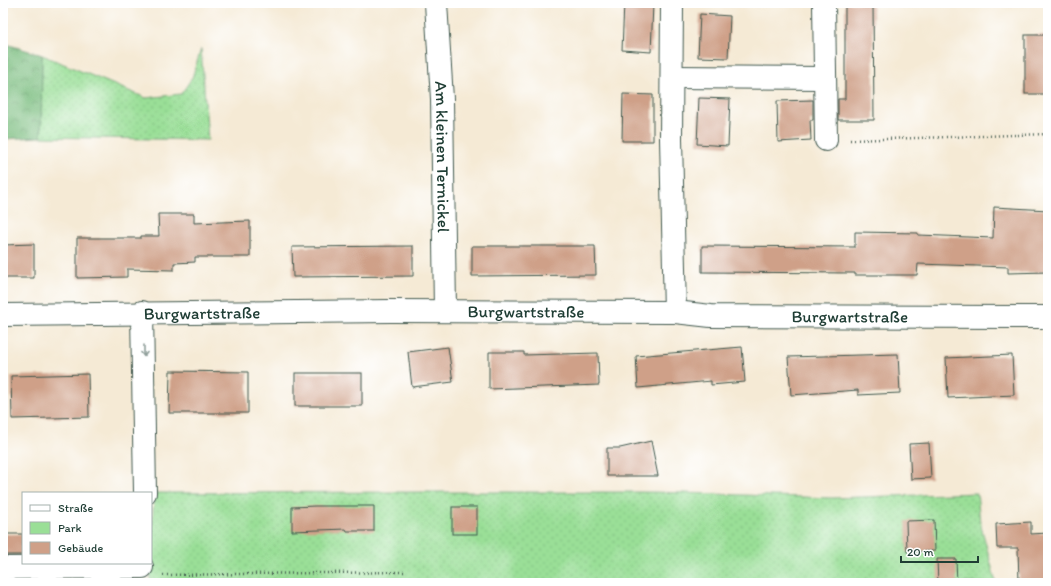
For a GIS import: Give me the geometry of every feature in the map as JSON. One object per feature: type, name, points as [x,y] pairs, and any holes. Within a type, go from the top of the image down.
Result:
[{"type":"street","name":"Am kleinen Ternickel","points":[[436,3],[442,99],[445,311]]},
{"type":"street","points":[[672,3],[671,139],[675,312]]},
{"type":"street","points":[[824,3],[826,140]]},
{"type":"street","points":[[672,77],[824,78]]},
{"type":"street","name":"Burgwartstraße","points":[[3,315],[142,312],[445,311],[675,312],[725,316],[1048,317]]},
{"type":"street","points":[[142,312],[145,492]]},
{"type":"street","points":[[3,568],[146,572]]},
{"type":"path","points":[[826,140],[1048,134]]},
{"type":"path","points":[[146,572],[405,572]]},
{"type":"green space","points":[[3,43],[42,55],[41,137],[3,139]]},
{"type":"green space","points":[[201,49],[208,140],[41,137],[42,55],[146,98],[181,94],[192,78]]},
{"type":"green space","points":[[654,492],[832,498],[977,493],[980,522],[996,583],[150,583],[154,493]]},
{"type":"building","points":[[624,3],[653,4],[651,52],[622,50]]},
{"type":"building","points":[[845,3],[873,3],[874,120],[838,120],[838,99],[845,99]]},
{"type":"building","points":[[700,14],[730,16],[728,58],[698,57]]},
{"type":"building","points":[[1025,35],[1047,35],[1047,94],[1025,94]]},
{"type":"building","points":[[623,94],[653,95],[653,141],[622,141]]},
{"type":"building","points":[[699,98],[730,99],[728,146],[697,144]]},
{"type":"building","points":[[813,100],[813,120],[810,120],[811,140],[778,142],[777,101]]},
{"type":"building","points":[[994,207],[1048,210],[1048,272],[1008,273],[1008,267],[918,264],[917,275],[702,272],[702,246],[855,247],[855,232],[918,233],[918,235],[993,238]]},
{"type":"building","points":[[158,214],[194,214],[194,223],[250,221],[250,257],[195,257],[195,262],[174,263],[174,270],[127,269],[127,277],[77,278],[77,238],[141,238],[141,236],[159,236]]},
{"type":"building","points":[[34,244],[34,278],[3,278],[3,245]]},
{"type":"building","points":[[413,246],[413,276],[293,277],[292,247]]},
{"type":"building","points":[[472,246],[595,246],[596,275],[472,276]]},
{"type":"building","points":[[448,347],[453,382],[412,387],[408,352]]},
{"type":"building","points":[[742,347],[745,382],[711,385],[711,381],[638,388],[636,356]]},
{"type":"building","points":[[489,352],[524,352],[524,355],[598,353],[599,385],[489,389]]},
{"type":"building","points":[[898,354],[900,393],[858,395],[858,390],[791,395],[788,357]]},
{"type":"building","points":[[1012,355],[1014,395],[948,398],[946,358]]},
{"type":"building","points":[[170,371],[248,372],[248,413],[169,413]]},
{"type":"building","points":[[295,373],[362,373],[362,406],[295,406]]},
{"type":"building","points":[[88,374],[89,417],[12,419],[11,376]]},
{"type":"building","points":[[651,441],[658,476],[607,476],[607,448],[620,448]]},
{"type":"building","points":[[929,443],[931,478],[911,479],[909,444]]},
{"type":"building","points":[[374,506],[374,531],[347,531],[346,529],[292,531],[292,507]]},
{"type":"building","points":[[452,507],[477,507],[477,534],[452,534]]},
{"type":"building","points":[[934,520],[935,551],[907,552],[906,521]]},
{"type":"building","points":[[1031,522],[1031,534],[1048,533],[1048,583],[1019,583],[1018,548],[997,548],[996,524]]},
{"type":"building","points":[[3,534],[22,534],[22,555],[3,555]]},
{"type":"building","points":[[937,559],[956,559],[957,583],[938,583]]}]
